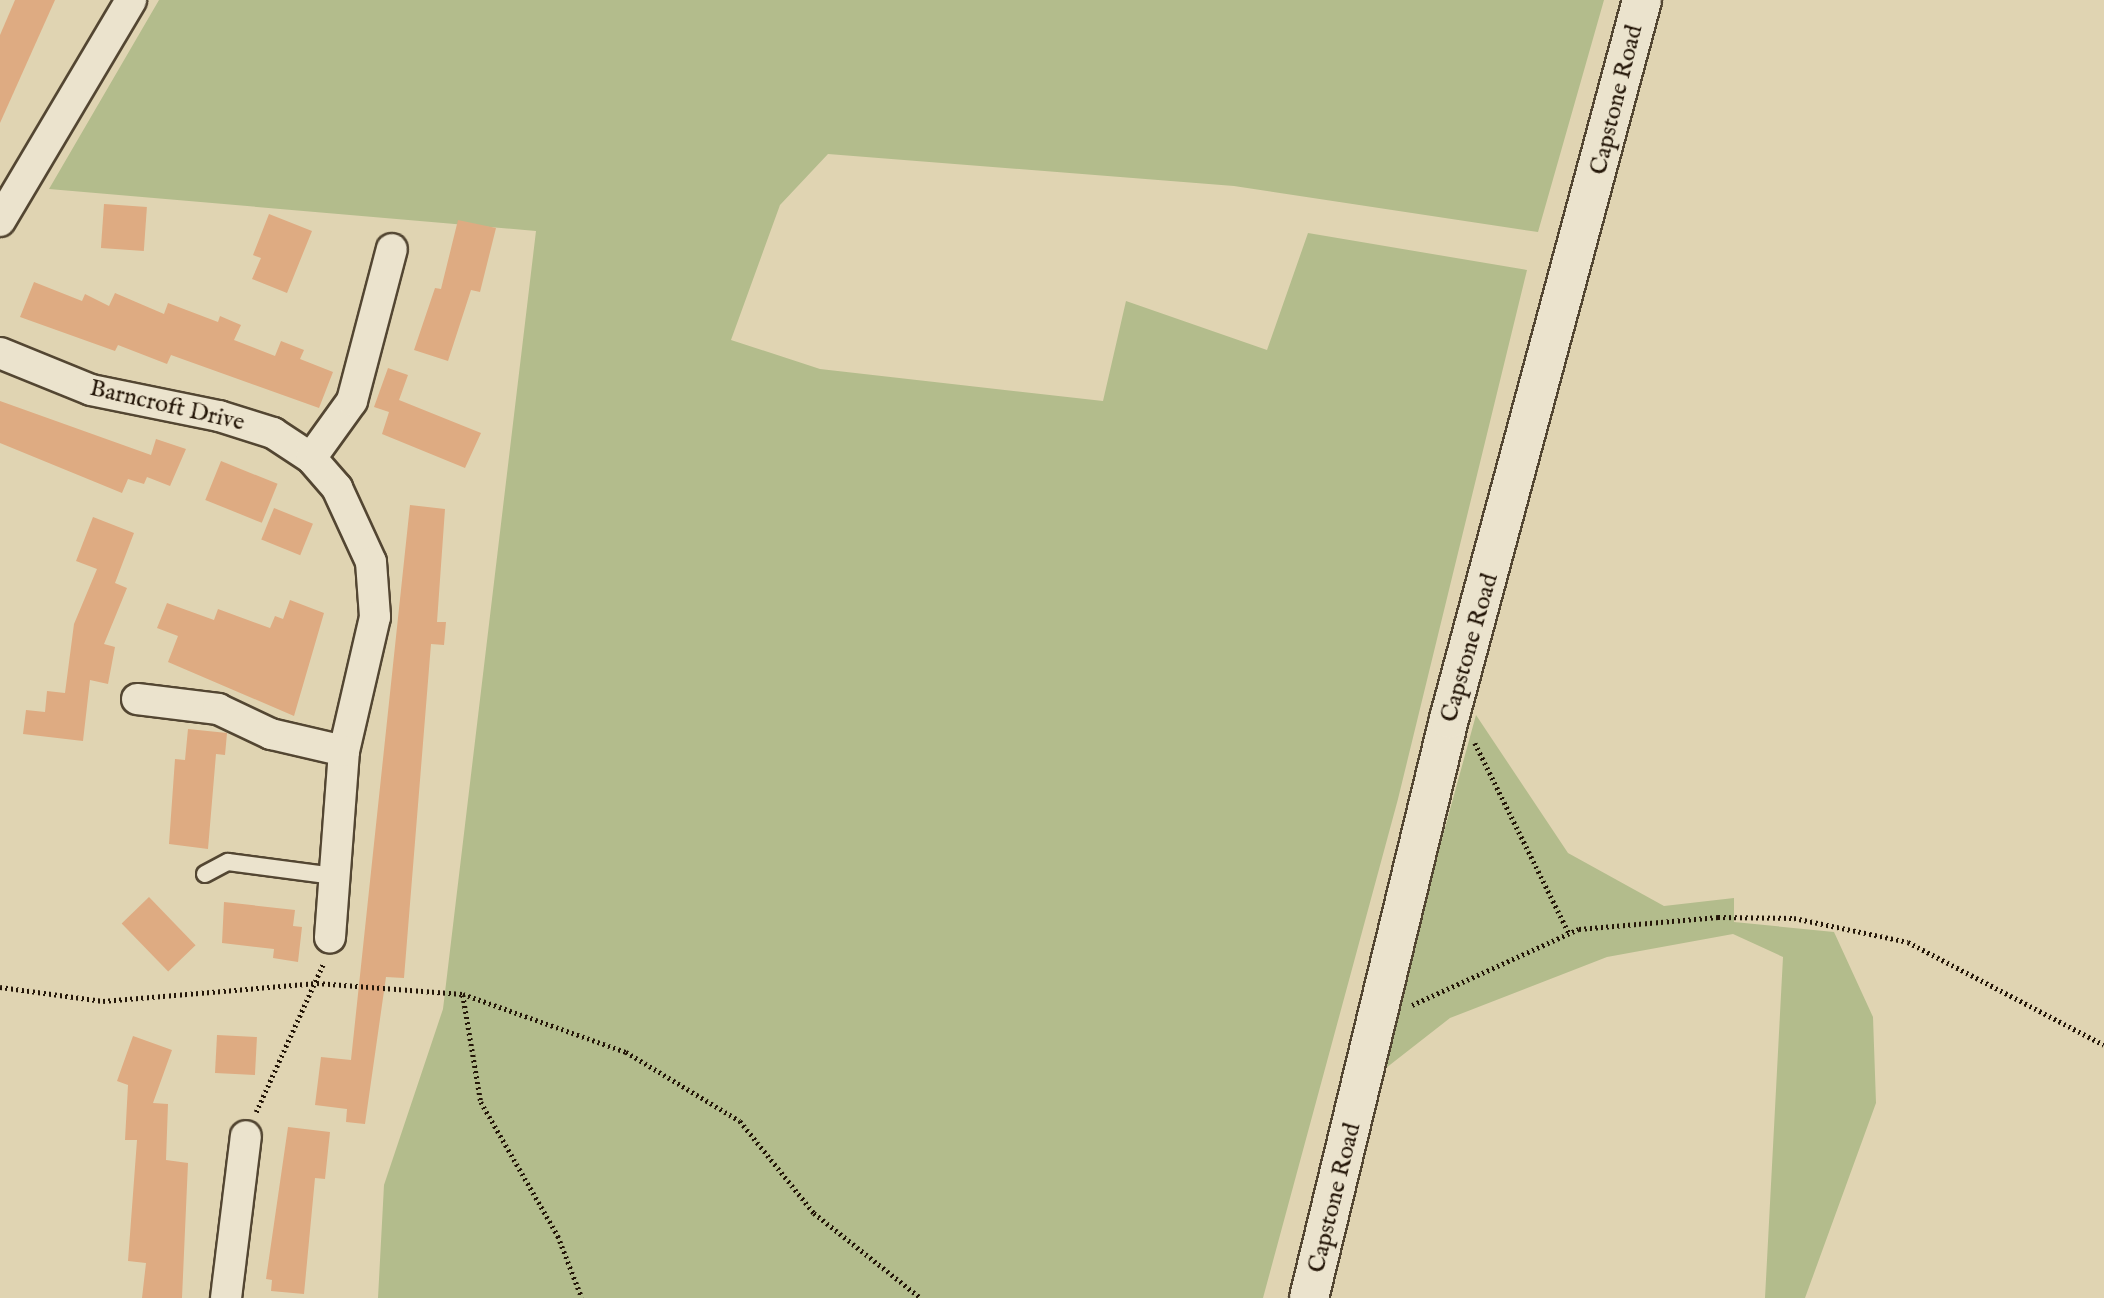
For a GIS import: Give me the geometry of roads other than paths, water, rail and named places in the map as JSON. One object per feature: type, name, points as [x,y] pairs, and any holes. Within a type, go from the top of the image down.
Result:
[{"type":"street","points":[[0,221],[131,0]]},
{"type":"street","name":"Capstone Road","points":[[1308,1298],[1380,1012],[1449,719],[1642,0]]},
{"type":"street","points":[[311,458],[352,401],[392,249]]},
{"type":"street","name":"Barncroft Drive","points":[[0,353],[90,390],[248,423],[311,458],[337,488],[362,535],[375,588],[372,638],[344,751],[330,937]]},
{"type":"street","points":[[137,699],[218,709],[271,734],[344,751]]},
{"type":"street","points":[[226,1298],[246,1136]]},
{"type":"lane","points":[[205,874],[228,862],[334,876]]}]
